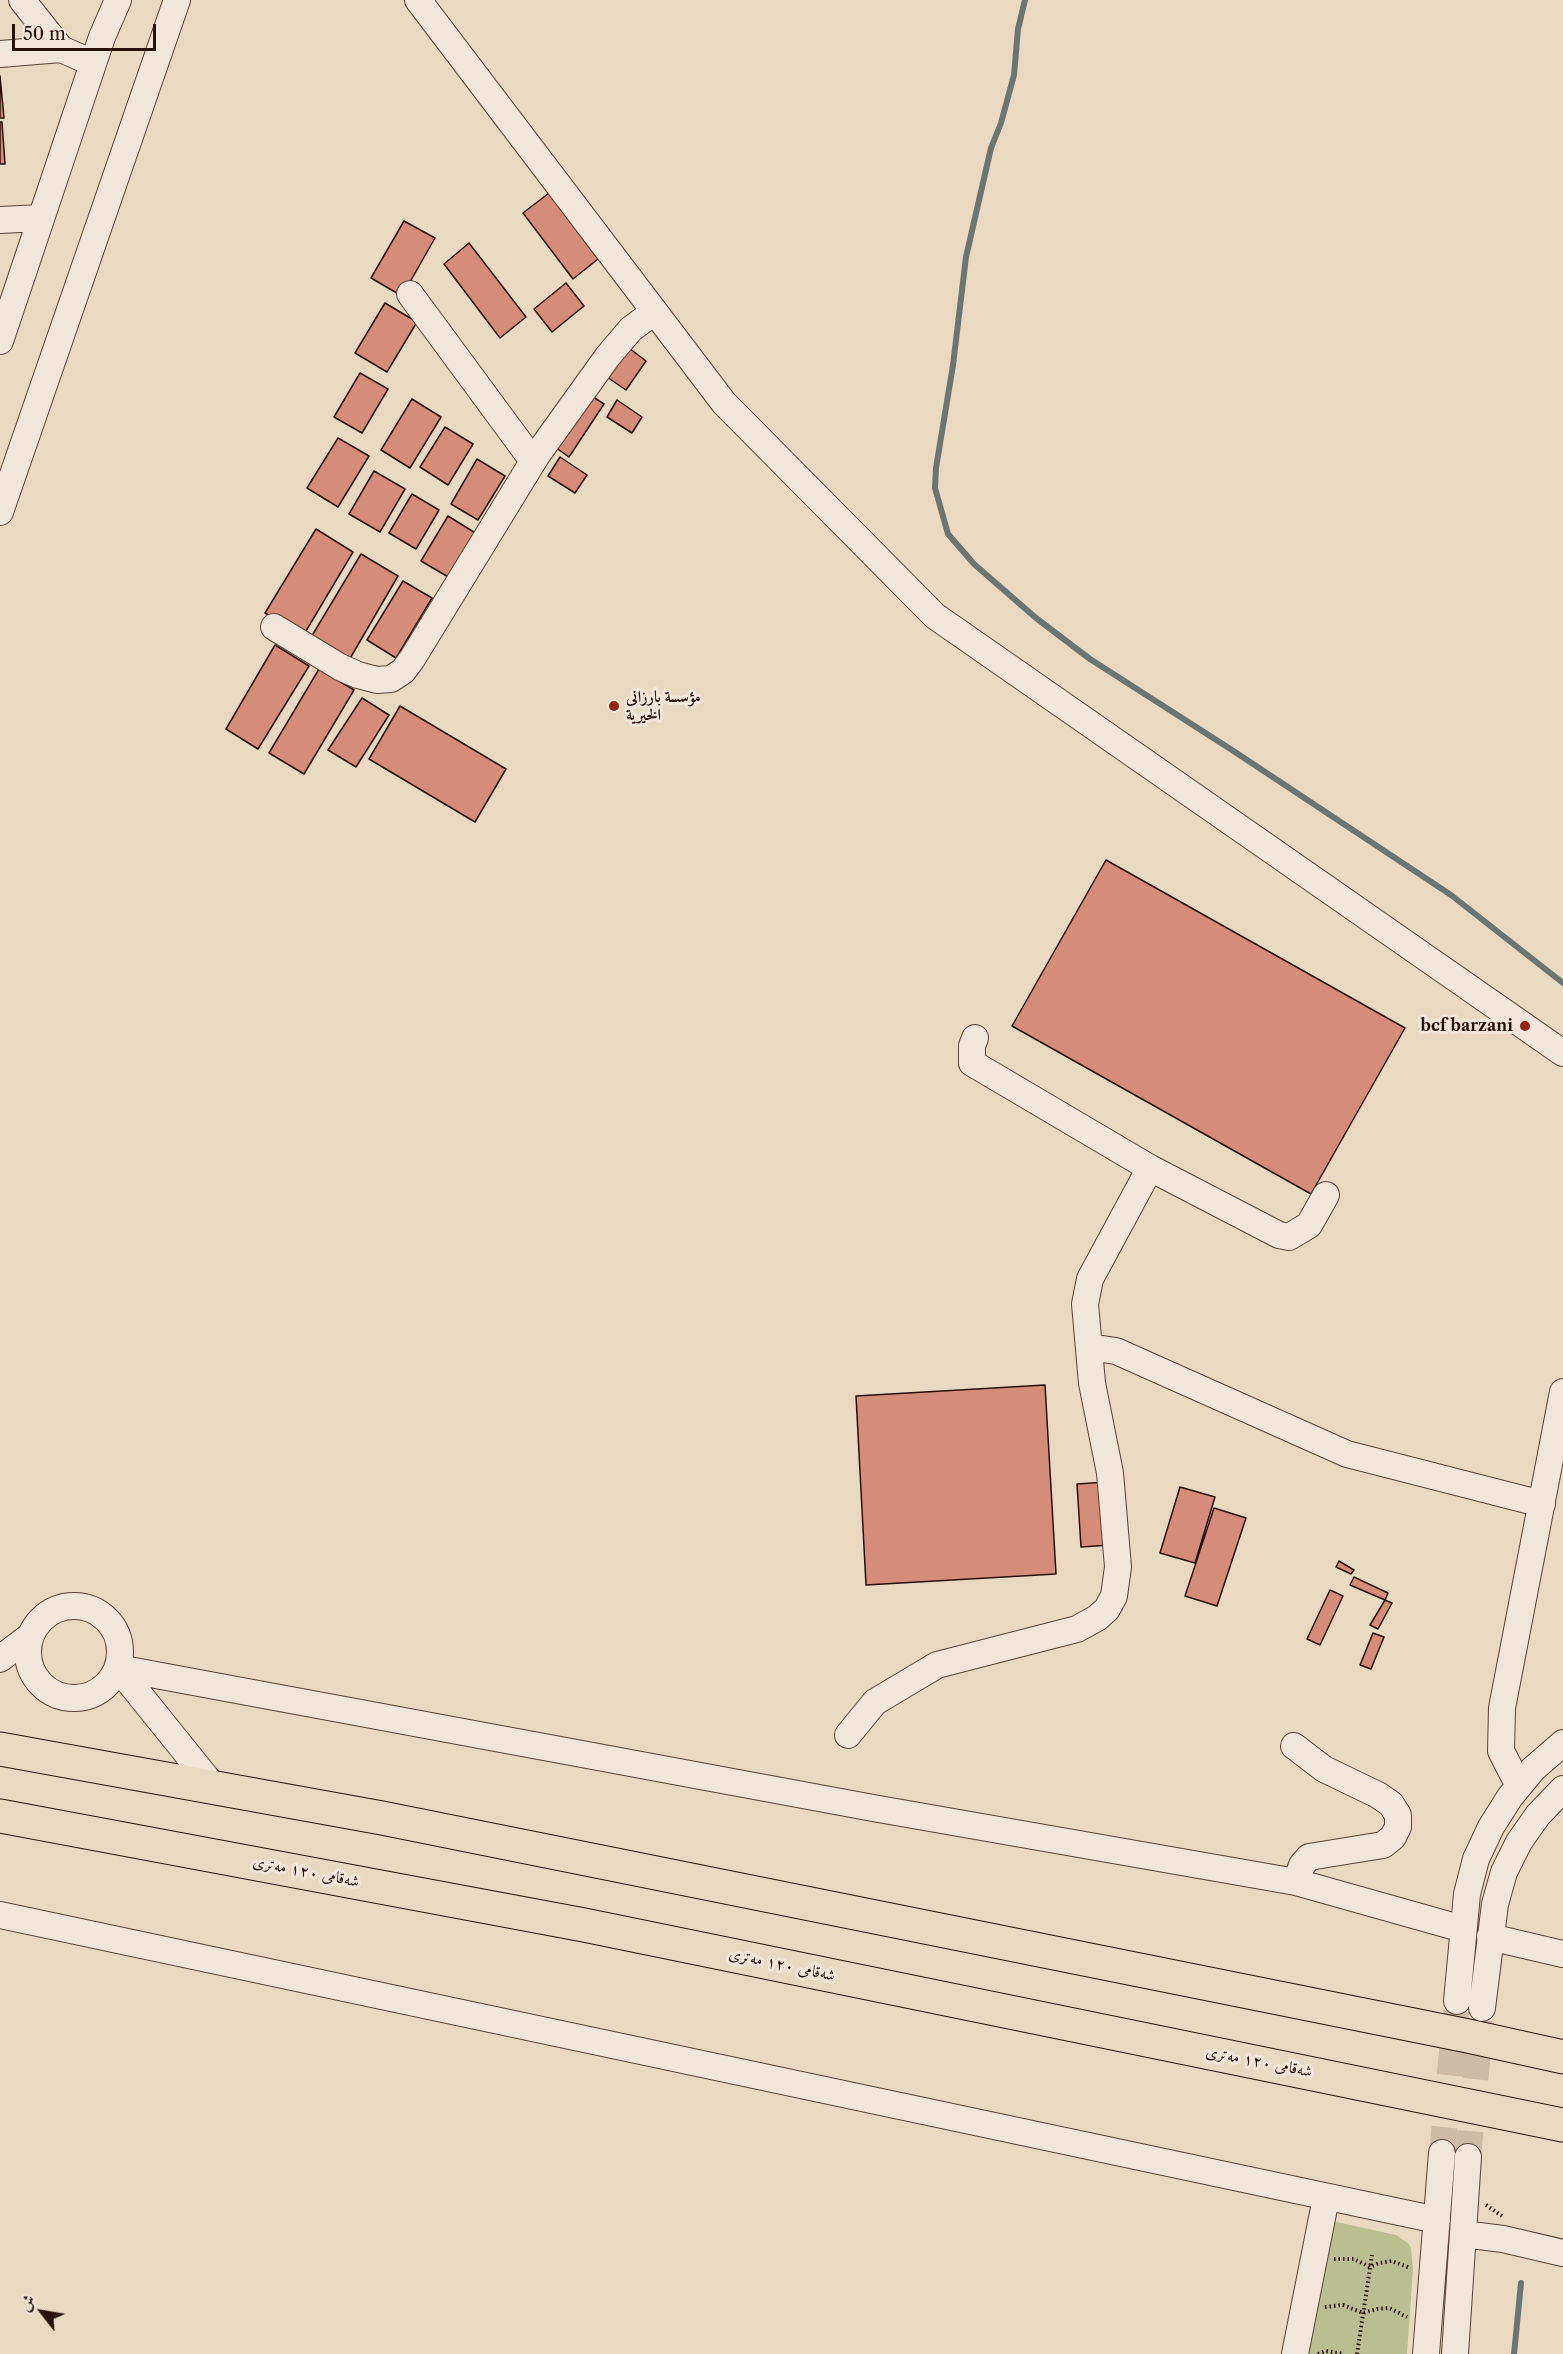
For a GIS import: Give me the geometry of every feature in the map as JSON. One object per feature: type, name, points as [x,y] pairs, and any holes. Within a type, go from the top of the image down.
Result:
[{"type":"highway","points":[[0,1749],[393,1820],[1563,2057]]},
{"type":"highway","name":"شەقامی ١٢٠ مەتری","points":[[0,1816],[584,1925],[1563,2125]]},
{"type":"street","points":[[22,0],[61,49],[93,63]]},
{"type":"street","points":[[0,341],[93,63],[118,0]]},
{"type":"street","points":[[0,512],[177,0]]},
{"type":"street","points":[[418,0],[724,403],[935,616],[1563,1053]]},
{"type":"street","points":[[0,54],[61,49]]},
{"type":"street","points":[[0,220],[41,218]]},
{"type":"street","points":[[410,294],[533,461]]},
{"type":"street","points":[[274,627],[340,667],[377,680],[391,678],[403,671],[533,461],[608,356],[631,329],[654,312]]},
{"type":"street","points":[[975,1038],[972,1046],[972,1062],[1150,1168],[1280,1235],[1289,1237],[1309,1225],[1326,1195]]},
{"type":"street","points":[[848,1735],[875,1702],[937,1665],[1077,1629],[1097,1618],[1107,1609],[1114,1596],[1118,1567],[1110,1473],[1092,1383],[1085,1304],[1090,1279],[1150,1168]]},
{"type":"street","points":[[1089,1347],[1116,1351],[1347,1454],[1542,1504]]},
{"type":"street","points":[[1519,1786],[1500,1751],[1502,1708],[1563,1392]]},
{"type":"street","points":[[65,1606],[82,1606],[97,1611],[110,1622],[118,1636],[121,1652],[118,1668],[111,1681],[100,1691],[86,1697],[72,1699],[57,1696],[45,1689],[13,1651],[38,1622],[50,1612],[65,1606]]},
{"type":"street","points":[[118,1668],[861,1805],[1296,1882],[1463,1929]]},
{"type":"street","points":[[118,1668],[213,1786]]},
{"type":"street","points":[[1457,2001],[1467,1894],[1476,1859],[1491,1827],[1519,1786],[1533,1769],[1563,1743]]},
{"type":"street","points":[[1294,1746],[1324,1769],[1378,1795],[1391,1804],[1398,1815],[1398,1827],[1393,1837],[1383,1845],[1309,1857],[1302,1865],[1296,1882]]},
{"type":"street","points":[[1482,2008],[1490,1937],[1501,1882],[1519,1842],[1538,1815],[1563,1789]]},
{"type":"street","points":[[0,1915],[1437,2220]]},
{"type":"street","points":[[1490,1937],[1563,1954]]},
{"type":"street","points":[[1426,2354],[1442,2153]]},
{"type":"street","points":[[1455,2354],[1468,2157]]},
{"type":"street","points":[[1295,2354],[1326,2198]]},
{"type":"street","points":[[1463,2234],[1503,2239],[1563,2253]]},
{"type":"path","points":[[1357,2354],[1372,2256]]},
{"type":"path","points":[[1328,2262],[1349,2258],[1370,2267],[1379,2263],[1392,2262],[1410,2268]]},
{"type":"path","points":[[1319,2311],[1327,2306],[1339,2304],[1363,2313],[1389,2308],[1407,2317]]},
{"type":"path","points":[[1317,2354],[1326,2351],[1344,2354]]},
{"type":"green space","points":[[1332,2221],[1396,2235],[1408,2243],[1411,2248],[1413,2269],[1407,2354],[1304,2354]]},
{"type":"building","points":[[0,76],[4,118],[0,118]]},
{"type":"building","points":[[0,122],[2,122],[5,164],[0,164]]},
{"type":"building","points":[[549,193],[598,259],[573,279],[523,213]]},
{"type":"building","points":[[404,221],[435,238],[402,296],[371,278]]},
{"type":"building","points":[[469,243],[526,317],[500,338],[444,264]]},
{"type":"building","points":[[566,283],[584,306],[552,332],[534,309]]},
{"type":"building","points":[[385,303],[417,322],[387,372],[355,353]]},
{"type":"building","points":[[625,345],[646,361],[626,390],[604,375]]},
{"type":"building","points":[[360,373],[388,389],[362,433],[334,417]]},
{"type":"building","points":[[587,393],[604,404],[569,457],[552,445]]},
{"type":"building","points":[[412,399],[441,417],[410,468],[381,450]]},
{"type":"building","points":[[617,400],[642,417],[632,433],[607,417]]},
{"type":"building","points":[[445,427],[473,444],[448,485],[420,467]]},
{"type":"building","points":[[338,438],[369,456],[338,507],[307,488]]},
{"type":"building","points":[[560,457],[587,475],[575,493],[548,476]]},
{"type":"building","points":[[477,459],[505,476],[478,520],[451,504]]},
{"type":"building","points":[[374,471],[405,489],[380,532],[349,514]]},
{"type":"building","points":[[412,494],[439,510],[416,549],[389,533]]},
{"type":"building","points":[[448,516],[477,534],[450,578],[421,561]]},
{"type":"building","points":[[316,529],[353,552],[303,636],[265,613]]},
{"type":"building","points":[[361,554],[398,576],[348,662],[310,639]]},
{"type":"building","points":[[403,581],[432,598],[396,658],[367,640]]},
{"type":"building","points":[[275,645],[309,666],[258,749],[226,729]]},
{"type":"building","points":[[319,669],[354,690],[304,774],[269,753]]},
{"type":"building","points":[[362,698],[389,715],[356,767],[328,750]]},
{"type":"building","points":[[400,706],[506,769],[475,822],[369,759]]},
{"type":"building","points":[[1106,860],[1405,1028],[1311,1194],[1012,1026]]},
{"type":"building","points":[[1045,1385],[1056,1574],[866,1585],[856,1396]]},
{"type":"building","points":[[1106,1482],[1110,1545],[1081,1547],[1077,1484]]},
{"type":"building","points":[[1180,1487],[1215,1497],[1195,1563],[1160,1553]]},
{"type":"building","points":[[1214,1508],[1246,1518],[1217,1606],[1185,1596]]},
{"type":"building","points":[[1339,1561],[1354,1570],[1351,1574],[1336,1567]]},
{"type":"building","points":[[1354,1577],[1388,1593],[1385,1600],[1350,1585]]},
{"type":"building","points":[[1330,1590],[1343,1596],[1320,1645],[1307,1639]]},
{"type":"building","points":[[1385,1600],[1392,1603],[1378,1629],[1370,1625]]},
{"type":"building","points":[[1373,1633],[1384,1637],[1371,1669],[1360,1665]]},
{"type":"waterway","points":[[1025,0],[1018,29],[1014,75],[1001,123],[991,148],[966,257],[953,365],[936,468],[935,488],[948,534],[974,564],[1036,618],[1090,659],[1451,895],[1563,983]]},
{"type":"waterway","points":[[1514,2354],[1521,2283]]},
{"type":"tunnel","points":[[1442,2153],[1457,2001]]},
{"type":"tunnel","points":[[1468,2157],[1481,2020]]},
{"type":"place","name":"مؤسسة بارزانی الخیریة","points":[[614,706]]},
{"type":"place","name":"bcf barzani","points":[[1525,1026]]}]
